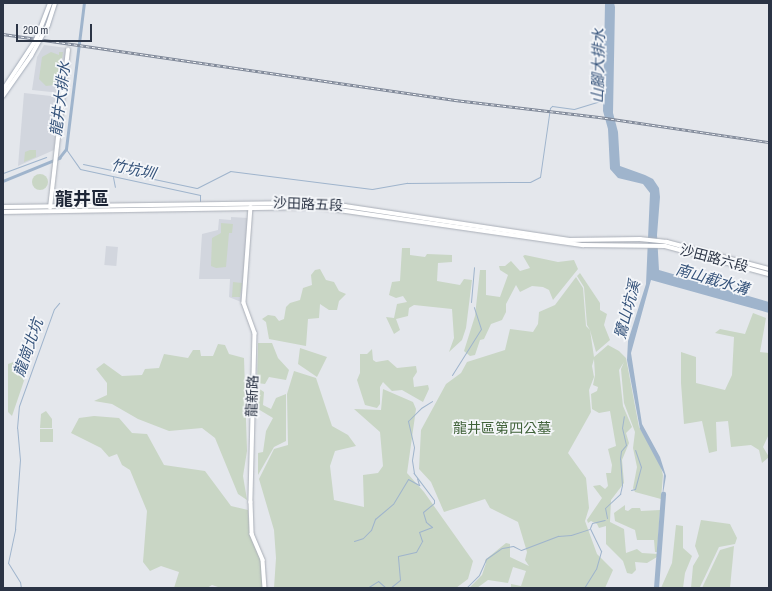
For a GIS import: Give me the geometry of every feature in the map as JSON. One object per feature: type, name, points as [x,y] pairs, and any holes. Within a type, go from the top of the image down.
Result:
[{"type":"street","points":[[3,90],[36,40],[50,3]]},
{"type":"street","points":[[3,96],[34,51],[55,3]]},
{"type":"street","points":[[50,208],[68,50]]},
{"type":"street","points":[[94,205],[95,210]]},
{"type":"street","name":"沙田路五段","points":[[50,208],[94,205],[252,206]]},
{"type":"street","name":"沙田路五段","points":[[50,208],[110,210],[318,205],[381,210],[436,223]]},
{"type":"street","name":"沙田路五段","points":[[318,205],[436,223]]},
{"type":"street","name":"龍新路","points":[[252,206],[244,303],[255,333],[250,502],[252,534],[263,560],[265,588]]},
{"type":"street","points":[[3,207],[50,208]]},
{"type":"street","points":[[3,212],[50,208]]},
{"type":"street","points":[[380,215],[381,210]]},
{"type":"street","points":[[658,243],[582,243],[508,236],[460,227],[432,227],[436,223],[450,225],[452,222],[582,243],[644,240],[658,243]]},
{"type":"street","points":[[485,231],[502,232],[503,230]]},
{"type":"street","points":[[508,236],[526,234]]},
{"type":"street","name":"沙田路六段","points":[[658,243],[769,269]]},
{"type":"street","name":"沙田路六段","points":[[658,243],[769,274]]},
{"type":"shaded area","points":[[44,45],[67,48],[61,93],[32,90],[37,57]]},
{"type":"shaded area","points":[[24,93],[60,97],[54,150],[18,166]]},
{"type":"shaded area","points":[[231,217],[248,218],[241,302],[229,297],[230,279],[199,279],[202,234],[218,230],[219,219],[231,220]]},
{"type":"shaded area","points":[[106,246],[118,247],[116,266],[104,265]]},
{"type":"green space","points":[[51,52],[59,55],[59,52],[63,52],[58,88],[55,85],[46,86],[39,79],[42,57]]},
{"type":"green space","points":[[36,150],[36,157],[24,162],[25,152]]},
{"type":"green space","points":[[40,174],[47,179],[48,182],[43,189],[40,190],[33,185],[32,182],[37,175]]},
{"type":"green space","points":[[221,223],[233,224],[232,233],[229,233],[226,267],[216,268],[211,266],[212,238],[221,233]]},
{"type":"green space","points":[[402,248],[410,248],[410,255],[425,257],[427,254],[452,255],[452,262],[438,263],[437,281],[460,285],[464,279],[472,280],[466,328],[462,340],[449,352],[454,338],[452,309],[414,305],[409,308],[408,316],[396,319],[400,330],[394,334],[386,317],[394,318],[397,304],[407,302],[403,296],[396,298],[389,295],[392,282],[400,281]]},
{"type":"green space","points":[[525,255],[558,262],[574,260],[578,269],[553,300],[549,290],[543,287],[532,286],[520,292],[516,285],[506,304],[506,312],[502,320],[491,324],[484,339],[480,340],[475,355],[470,356],[464,351],[475,316],[480,270],[486,270],[486,295],[500,297],[508,275],[500,270],[499,266],[505,266],[511,261],[520,271],[530,268],[523,256]]},
{"type":"green space","points":[[320,269],[326,280],[334,282],[339,291],[346,294],[339,301],[337,310],[329,310],[320,304],[319,318],[308,319],[306,346],[269,339],[266,322],[262,319],[268,315],[275,316],[279,321],[284,319],[286,307],[290,303],[300,300],[303,288],[312,285],[311,275],[315,270]]},
{"type":"green space","points":[[580,273],[600,303],[600,310],[607,314],[604,325],[610,340],[596,352],[590,330],[587,325],[584,287],[577,276]]},
{"type":"green space","name":"龍井區第四公墓","points":[[576,277],[583,288],[586,326],[590,330],[594,357],[608,345],[619,351],[626,358],[639,427],[659,460],[663,475],[661,499],[635,492],[633,488],[637,467],[633,448],[635,432],[624,403],[621,369],[624,362],[619,370],[623,406],[632,427],[626,433],[629,443],[622,460],[624,483],[611,500],[610,522],[624,529],[626,553],[637,549],[642,553],[658,554],[657,557],[647,563],[635,562],[636,570],[632,574],[627,573],[623,561],[606,544],[606,526],[599,528],[597,524],[591,521],[588,523],[587,520],[602,498],[593,486],[600,485],[605,489],[608,486],[606,473],[611,473],[612,465],[608,449],[616,446],[610,411],[599,413],[592,409],[591,394],[597,391],[598,387],[593,385],[595,375],[594,359],[592,366],[594,377],[589,390],[591,412],[568,453],[586,478],[589,508],[585,521],[597,554],[613,570],[605,588],[511,588],[511,584],[521,586],[526,571],[513,567],[508,583],[488,580],[477,588],[469,588],[482,575],[486,563],[485,560],[506,543],[510,544],[510,557],[529,566],[525,560],[527,552],[518,522],[490,508],[485,499],[444,512],[431,482],[419,469],[421,430],[446,384],[461,373],[467,362],[505,350],[510,329],[533,332],[538,324],[539,312],[555,305]]},
{"type":"green space","points":[[233,282],[242,283],[240,297],[232,297]]},
{"type":"green space","points":[[753,313],[766,318],[760,352],[769,353],[769,434],[763,447],[769,457],[762,463],[759,450],[751,445],[731,447],[728,421],[716,422],[717,451],[709,453],[702,421],[684,424],[681,383],[681,352],[696,357],[696,383],[725,390],[732,375],[734,337],[715,333],[720,329],[745,334]]},
{"type":"green space","points":[[258,343],[272,343],[278,358],[289,370],[286,380],[269,377],[265,384],[257,383]]},
{"type":"green space","points":[[218,344],[225,345],[229,354],[244,358],[247,451],[243,476],[247,500],[238,494],[215,438],[202,428],[169,431],[138,419],[112,404],[94,401],[107,395],[107,383],[96,369],[104,363],[122,376],[142,375],[145,369],[159,368],[164,354],[188,358],[193,350],[200,350],[201,356],[213,356]]},
{"type":"green space","points":[[300,348],[327,357],[317,377],[298,364]]},
{"type":"green space","points":[[372,349],[373,360],[376,362],[388,360],[397,368],[416,366],[417,372],[413,378],[414,387],[428,385],[429,389],[423,402],[402,390],[392,391],[383,382],[380,387],[380,404],[377,408],[365,405],[357,380],[360,373],[360,354],[367,354]]},
{"type":"green space","points":[[24,358],[30,363],[12,416],[8,412],[8,364]]},
{"type":"green space","points":[[294,371],[316,378],[332,426],[348,435],[356,446],[335,451],[330,466],[334,500],[364,507],[363,475],[378,473],[383,466],[380,432],[354,409],[381,410],[383,389],[413,402],[416,409],[407,473],[424,492],[473,561],[468,579],[456,588],[274,588],[276,558],[274,530],[259,479],[274,449],[288,445],[287,394]]},
{"type":"green space","points":[[258,388],[264,392],[263,405],[271,409],[276,398],[286,394],[286,441],[274,447],[258,475],[258,453],[263,452],[266,431],[273,418],[258,409]]},
{"type":"green space","points":[[46,411],[52,419],[52,428],[40,428],[41,414]]},
{"type":"green space","points":[[94,416],[119,418],[132,433],[147,434],[164,465],[205,471],[231,506],[248,510],[250,535],[262,563],[263,588],[221,588],[212,585],[207,588],[174,588],[179,572],[161,566],[150,571],[143,562],[147,511],[130,470],[122,465],[117,454],[109,457],[101,448],[71,433],[79,418]]},
{"type":"green space","points":[[40,429],[53,429],[53,442],[40,442]]},
{"type":"green space","points":[[625,505],[625,510],[628,511],[632,508],[640,508],[641,511],[660,510],[657,552],[655,552],[654,540],[637,540],[635,530],[615,521],[614,513]]},
{"type":"green space","points":[[701,520],[730,524],[737,538],[735,544],[719,547],[700,587],[691,588],[693,566],[699,556],[695,546]]},
{"type":"green space","points":[[676,525],[683,526],[683,548],[692,556],[685,573],[683,588],[661,588],[672,563]]},
{"type":"green space","points":[[734,546],[730,588],[702,588],[720,550]]},
{"type":"water","points":[[605,3],[614,3],[615,7],[613,113],[618,132],[620,166],[653,179],[659,188],[660,197],[657,235],[659,270],[769,302],[769,313],[651,280],[631,353],[642,424],[660,457],[666,476],[662,500],[664,474],[640,429],[627,360],[628,341],[646,284],[650,193],[643,184],[618,178],[610,169],[608,129],[603,111]]},
{"type":"waterway","name":"龍井大排水","points":[[3,181],[59,158],[66,149],[84,3]]},
{"type":"waterway","name":"山腳大排水","points":[[83,164],[197,188],[230,171],[372,189],[407,183],[530,182],[540,177],[550,108],[552,106],[574,109],[603,100]]},
{"type":"waterway","name":"竹坑圳","points":[[66,149],[80,169],[200,195],[200,201]]},
{"type":"waterway","points":[[3,173],[46,157]]},
{"type":"waterway","name":"龍崗北坑","points":[[113,177],[115,187]]},
{"type":"waterway","points":[[471,302],[474,267]]},
{"type":"waterway","name":"龍崗北坑","points":[[21,588],[20,582],[8,563],[15,529],[20,460],[17,428],[19,406],[54,309],[59,303]]},
{"type":"waterway","points":[[452,375],[481,329],[474,307]]},
{"type":"waterway","points":[[390,588],[400,580],[398,556],[416,552],[422,541],[419,532],[432,527],[426,522],[423,512],[434,503],[434,500],[414,473],[412,460],[414,447],[408,421],[421,408],[432,401]]},
{"type":"waterway","points":[[607,518],[605,508],[620,494],[622,485],[620,459],[621,451],[626,445],[622,428],[624,416]]},
{"type":"waterway","points":[[631,490],[635,489],[641,467],[635,450]]},
{"type":"waterway","points":[[354,541],[363,538],[371,530],[375,519],[393,504],[408,479],[419,485],[417,478]]},
{"type":"waterway","name":"鷺山坑溪","points":[[656,588],[663,494]]},
{"type":"waterway","points":[[584,588],[596,569],[601,551],[590,528],[592,523],[605,520]]},
{"type":"waterway","points":[[466,588],[479,575],[486,559],[502,548],[513,546],[521,550],[558,536],[571,535],[589,529]]},
{"type":"waterway","points":[[367,588],[378,581],[386,588]]},
{"type":"railway","points":[[3,34],[455,100],[599,117],[769,142]]},
{"type":"district","name":"龍井區","points":[[82,200]]},
{"type":"water label","name":"南山截水溝","points":[[712,280]]}]
